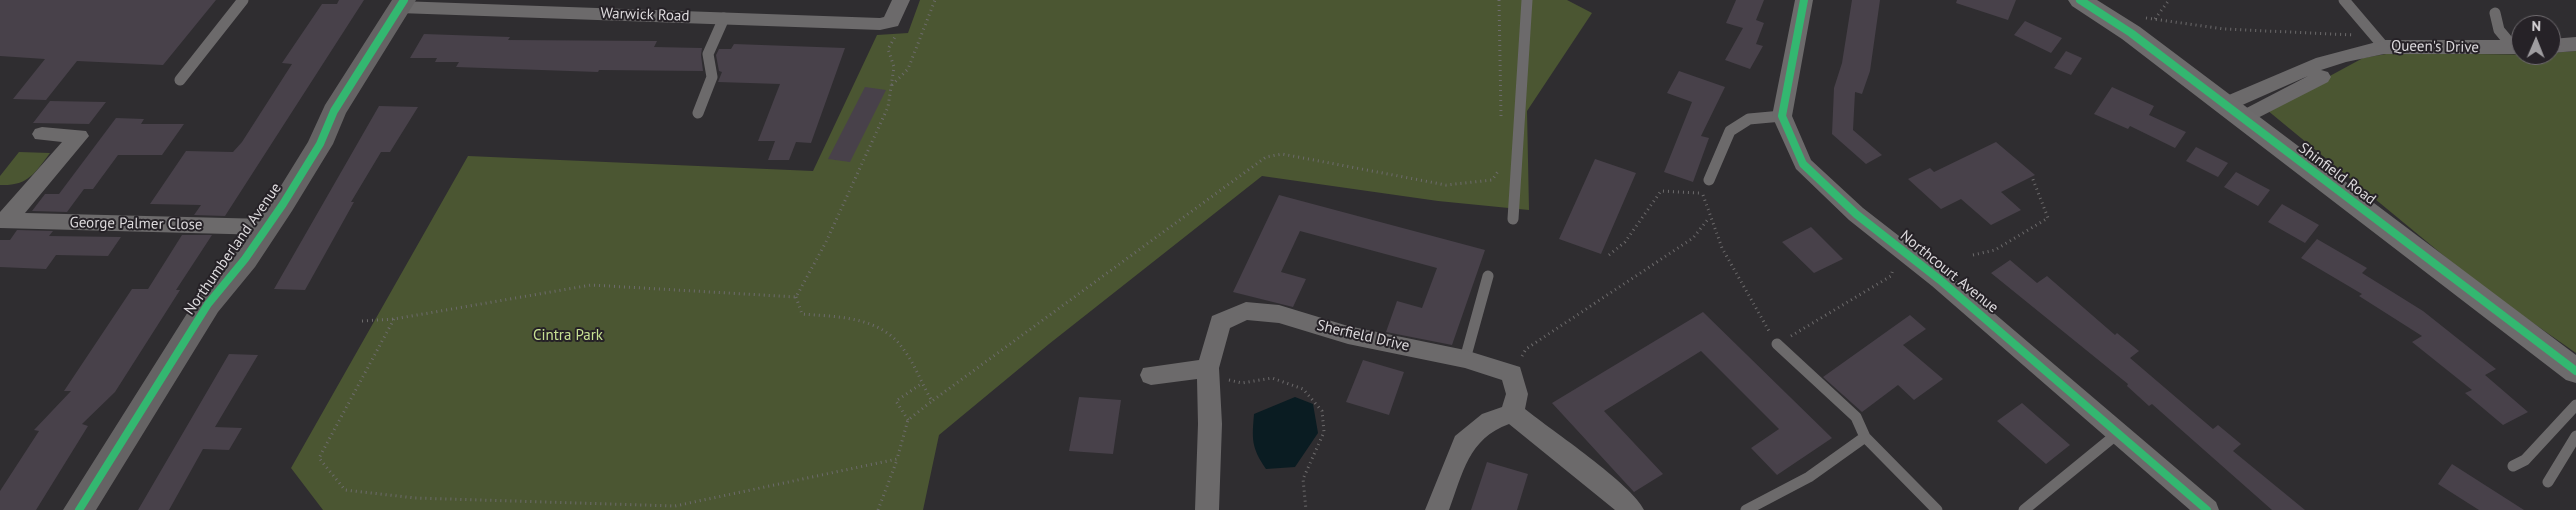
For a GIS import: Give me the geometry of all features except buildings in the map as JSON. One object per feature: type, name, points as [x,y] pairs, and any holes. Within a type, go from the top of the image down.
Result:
[{"type":"main road","name":"Shinfield Road","points":[[2080,0],[2131,33],[2576,371]]},
{"type":"street","points":[[891,22],[901,0]]},
{"type":"street","points":[[1782,116],[1804,0]]},
{"type":"street","name":"Warwick Road","points":[[402,4],[880,24],[891,22]]},
{"type":"street","name":"Northumberland Avenue","points":[[79,510],[208,304],[267,227],[320,144],[334,111],[402,4]]},
{"type":"street","points":[[2561,45],[2576,44]]},
{"type":"street","name":"Queen's Drive","points":[[2233,112],[2326,74],[2343,64],[2351,55],[2366,49],[2384,46],[2511,48]]},
{"type":"street","name":"Northcourt Avenue","points":[[1782,116],[1803,164],[1856,214],[1940,280],[2207,510]]},
{"type":"street","name":"George Palmer Close","points":[[2,221],[79,136],[42,134]]},
{"type":"street","name":"George Palmer Close","points":[[2,221],[267,227]]},
{"type":"street","name":"Sherfield Drive","points":[[1207,510],[1210,424],[1208,372],[1220,322],[1246,311],[1279,314],[1348,335],[1464,359],[1512,374]]},
{"type":"street","points":[[1151,374],[1208,372]]},
{"type":"street","points":[[1512,374],[1517,394],[1512,413]]},
{"type":"street","points":[[1437,510],[1463,444],[1490,421],[1512,413]]},
{"type":"street","points":[[1512,413],[1606,486],[1632,510]]},
{"type":"lane","points":[[180,80],[243,0]]},
{"type":"lane","points":[[1513,219],[1527,0]]},
{"type":"lane","points":[[2344,0],[2384,46]]},
{"type":"lane","points":[[2495,13],[2499,30],[2511,41]]},
{"type":"lane","points":[[698,113],[714,76],[714,65],[708,54],[724,18]]},
{"type":"lane","points":[[1709,180],[1730,131],[1749,119],[1782,116]]},
{"type":"lane","points":[[1464,359],[1488,276]]},
{"type":"lane","points":[[1777,344],[1856,418],[1865,437],[1936,510]]},
{"type":"lane","points":[[2513,466],[2525,460],[2576,405]]},
{"type":"lane","points":[[2024,510],[2118,434]]},
{"type":"lane","points":[[2548,482],[2576,436]]},
{"type":"lane","points":[[1746,510],[1809,477],[1865,437]]},
{"type":"path","points":[[892,85],[908,69],[935,0]]},
{"type":"path","points":[[1499,0],[1501,127]]},
{"type":"path","points":[[2155,19],[2169,0]]},
{"type":"path","points":[[2139,17],[2224,29],[2356,35]]},
{"type":"path","points":[[891,22],[895,38],[888,49],[894,67],[888,107],[826,242],[796,297],[802,314],[864,320],[885,332],[904,349],[921,384],[932,401]]},
{"type":"path","points":[[878,510],[897,460],[908,420],[1266,157],[1282,154],[1446,185],[1492,180],[1502,166]]},
{"type":"path","points":[[1973,255],[1995,250],[2048,218],[2032,177]]},
{"type":"path","points":[[1709,180],[1702,194],[1709,218],[1734,275],[1777,344],[1891,276],[1893,269],[1886,246],[1890,242]]},
{"type":"path","points":[[1609,255],[1625,242],[1661,191],[1702,194]]},
{"type":"path","points":[[1512,374],[1526,349],[1693,238],[1709,218]]},
{"type":"path","points":[[362,321],[394,319],[591,285],[796,297]]},
{"type":"path","points":[[394,319],[319,458],[345,490],[414,498],[675,506],[897,460]]},
{"type":"path","points":[[1208,372],[1242,383],[1272,378],[1303,389],[1322,410],[1324,432],[1304,479],[1306,510]]},
{"type":"path","points":[[908,420],[897,406],[896,401],[921,384]]},
{"type":"green space","name":"Cintra Park","points":[[920,0],[1567,0],[1592,13],[1527,111],[1529,210],[1438,201],[1262,176],[1049,344],[939,435],[923,510],[323,510],[291,468],[468,156],[813,171],[877,35],[908,33]]},
{"type":"green space","points":[[2576,51],[2576,353],[2483,288],[2267,110],[2363,58],[2392,53],[2511,54],[2511,65],[2561,65],[2561,52]]},
{"type":"green space","points":[[19,152],[50,153],[35,173],[24,181],[10,185],[0,185],[0,176]]},
{"type":"water","points":[[1295,397],[1313,404],[1318,433],[1295,467],[1266,469],[1255,449],[1254,414]]},
{"type":"cycle path","points":[[79,510],[208,304],[245,259],[283,204],[320,144],[334,111],[404,0]]},
{"type":"cycle path","points":[[1804,0],[1782,116],[1803,164],[1856,214],[1940,280],[2207,510]]},
{"type":"cycle path","points":[[2080,0],[2131,33],[2576,371]]}]
